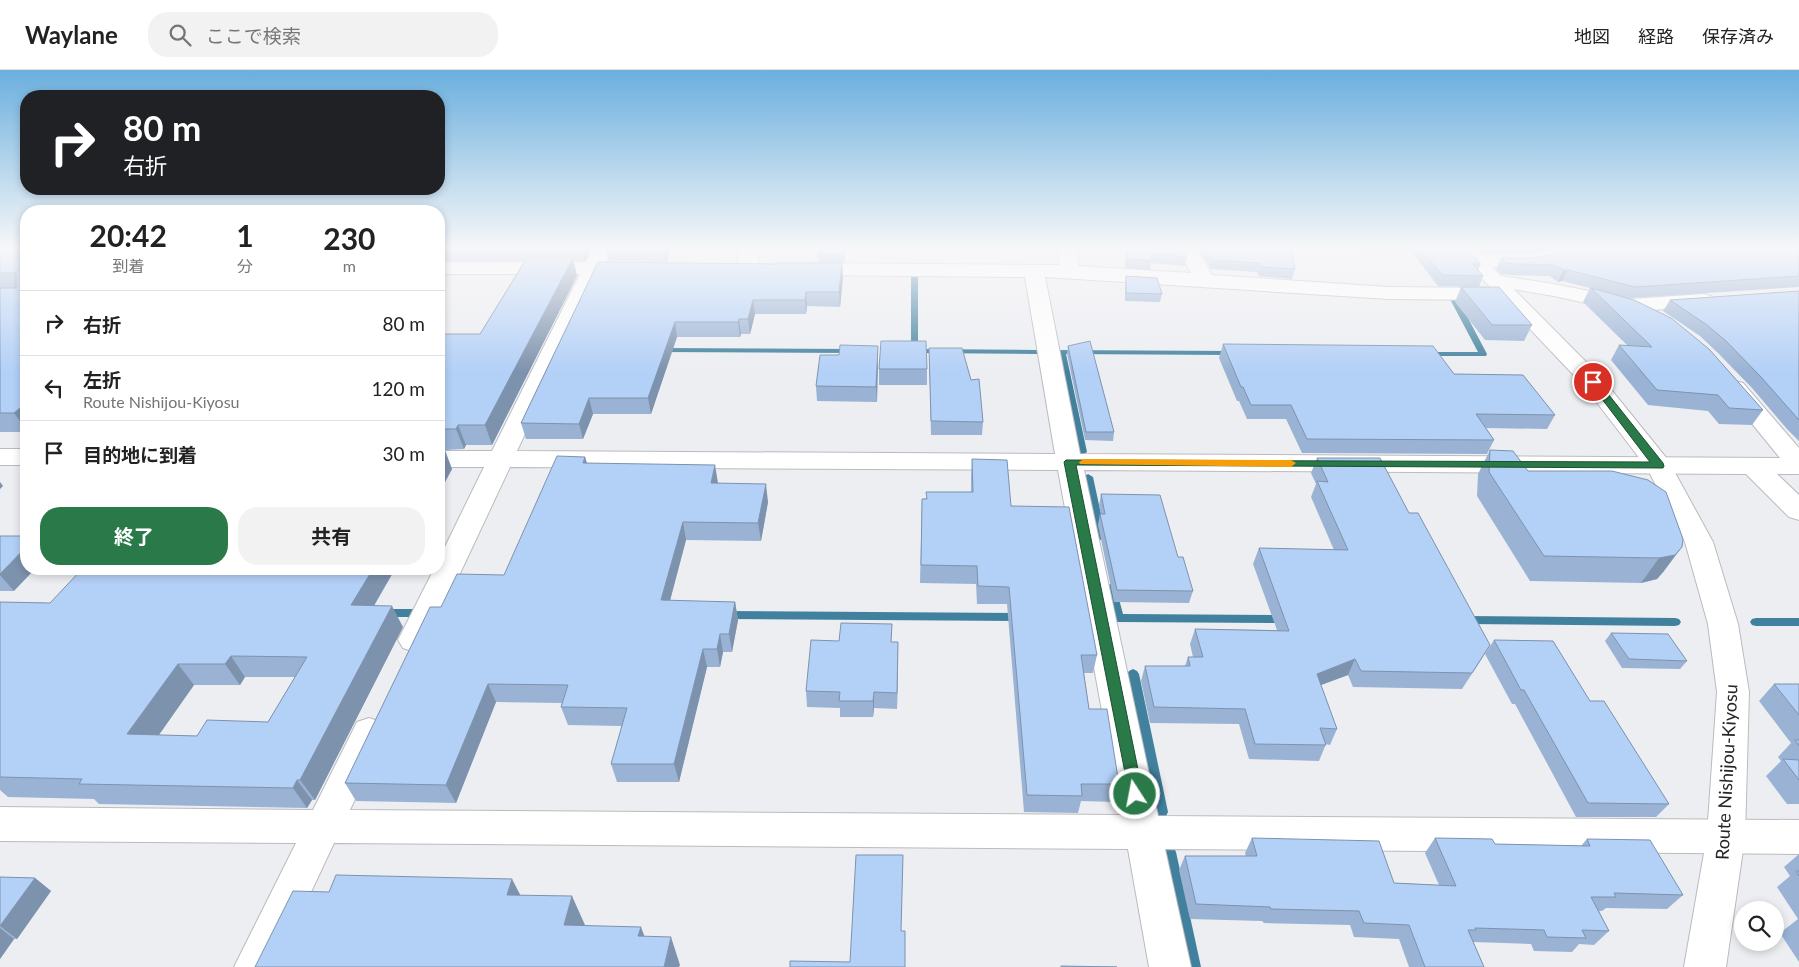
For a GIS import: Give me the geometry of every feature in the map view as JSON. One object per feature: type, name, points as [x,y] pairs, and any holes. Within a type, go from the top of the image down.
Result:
[{"type":"street","points":[[401,667],[582,289]]},
{"type":"street","points":[[1038,289],[1170,967]]},
{"type":"street","points":[[1326,289],[1389,293],[1483,289]]},
{"type":"street","name":"Route Nishijou-Kiyosu","points":[[1504,289],[1593,382],[1659,466],[1699,542],[1723,624],[1733,692],[1726,836],[1705,967]]},
{"type":"street","points":[[1525,289],[1554,290],[1626,306],[1666,322]]},
{"type":"street","points":[[1626,306],[1721,299]]},
{"type":"street","points":[[1724,375],[1799,465]]},
{"type":"street","points":[[0,457],[20,457]]},
{"type":"street","points":[[445,459],[1659,466],[1799,465]]},
{"type":"street","points":[[1753,466],[1799,511]]},
{"type":"street","points":[[255,967],[384,703]]},
{"type":"street","points":[[0,824],[1799,837]]},
{"type":"building","points":[[0,289],[20,289],[20,408],[14,413],[0,413]]},
{"type":"building","points":[[508,289],[557,289],[485,425],[458,425],[456,429],[445,429],[445,334],[480,334]]},
{"type":"building","points":[[585,289],[839,289],[839,292],[806,292],[805,300],[753,300],[748,319],[739,319],[738,322],[675,322],[648,398],[589,398],[579,424],[521,423]]},
{"type":"building","points":[[1126,289],[1160,289],[1162,294],[1126,293]]},
{"type":"building","points":[[1463,289],[1501,289],[1532,325],[1492,325]]},
{"type":"building","points":[[1592,289],[1634,300],[1671,318],[1709,349],[1763,410],[1729,408],[1718,395],[1657,390],[1619,345],[1652,347]]},
{"type":"building","points":[[1799,291],[1799,420],[1726,341],[1707,325],[1670,300]]},
{"type":"building","points":[[881,341],[926,341],[927,369],[879,369]]},
{"type":"building","points":[[1090,341],[1114,432],[1086,432],[1068,346]]},
{"type":"building","points":[[1223,344],[1433,346],[1454,374],[1523,375],[1555,415],[1476,414],[1494,440],[1307,439],[1291,405],[1251,405],[1243,387],[1241,387]]},
{"type":"building","points":[[840,345],[878,346],[876,387],[816,386],[820,355],[839,355]]},
{"type":"building","points":[[929,348],[962,348],[971,380],[979,379],[983,422],[931,421]]},
{"type":"building","points":[[1490,450],[1513,451],[1528,471],[1612,471],[1648,480],[1666,492],[1683,539],[1682,547],[1675,555],[1659,558],[1544,556],[1489,472]]},
{"type":"building","points":[[557,456],[585,457],[583,463],[715,465],[711,483],[766,484],[758,523],[683,522],[661,600],[735,602],[729,634],[720,634],[717,649],[703,649],[674,764],[611,764],[627,708],[561,707],[568,685],[488,684],[446,785],[345,783],[430,607],[441,607],[457,574],[504,575]]},
{"type":"building","points":[[1317,458],[1380,458],[1409,513],[1418,513],[1490,645],[1472,673],[1361,671],[1355,659],[1317,674],[1337,729],[1320,728],[1326,745],[1255,744],[1245,709],[1154,707],[1145,666],[1190,666],[1188,657],[1203,657],[1195,629],[1289,631],[1259,548],[1348,550],[1317,481],[1328,482]]},
{"type":"building","points":[[972,459],[1007,460],[1011,506],[1069,507],[1097,655],[1081,655],[1089,709],[1107,709],[1119,784],[1081,784],[1082,796],[1027,795],[1009,587],[978,586],[977,566],[921,565],[922,499],[927,499],[926,492],[973,492]]},
{"type":"building","points":[[1101,494],[1160,495],[1178,557],[1183,557],[1193,591],[1117,590],[1100,514],[1105,514]]},
{"type":"building","points":[[0,536],[20,536],[20,553],[0,574]]},
{"type":"building","points":[[76,575],[369,575],[351,605],[392,606],[300,780],[297,780],[293,788],[79,784],[82,779],[0,777],[0,602],[50,603]],"holes":[[[231,656],[307,657],[268,722],[207,720],[197,736],[127,734],[178,664],[225,664]]]},
{"type":"building","points":[[841,623],[892,624],[891,642],[898,642],[897,693],[874,692],[873,701],[839,701],[840,692],[806,691],[811,640],[839,641]]},
{"type":"building","points":[[1611,633],[1668,634],[1687,661],[1629,659]]},
{"type":"building","points":[[1494,640],[1553,641],[1590,701],[1604,701],[1669,804],[1588,803],[1524,690],[1521,690]]},
{"type":"building","points":[[1774,684],[1799,684],[1799,715]]},
{"type":"building","points":[[1783,759],[1799,760],[1799,780]]},
{"type":"building","points":[[1252,838],[1379,841],[1394,883],[1456,886],[1435,838],[1492,839],[1495,844],[1590,846],[1587,839],[1650,840],[1683,895],[1614,893],[1616,897],[1591,897],[1609,931],[1582,930],[1586,938],[1547,937],[1544,930],[1475,928],[1476,930],[1468,930],[1484,967],[1425,967],[1409,925],[1364,923],[1359,911],[1271,909],[1270,907],[1196,904],[1185,856],[1257,856]]},
{"type":"building","points":[[856,855],[903,855],[901,931],[905,931],[905,967],[790,967],[790,961],[850,962]]},
{"type":"building","points":[[336,875],[512,879],[507,895],[572,896],[564,925],[641,927],[638,936],[671,937],[664,967],[255,967],[293,891],[329,892]]},
{"type":"building","points":[[0,877],[35,878],[0,926]]},
{"type":"building","points":[[1061,966],[1117,967],[1061,967]]},
{"type":"waterway","points":[[914,289],[914,351],[1038,352]]},
{"type":"waterway","points":[[1426,354],[1483,354],[1455,301]]},
{"type":"waterway","points":[[659,350],[852,351]]},
{"type":"waterway","points":[[1057,352],[1061,352]]},
{"type":"waterway","points":[[1061,352],[1234,353]]},
{"type":"waterway","points":[[1061,352],[1082,452]]},
{"type":"waterway","points":[[1088,477],[1101,537]]},
{"type":"waterway","points":[[1111,588],[1118,618]]},
{"type":"waterway","points":[[383,613],[412,613]]},
{"type":"waterway","points":[[726,615],[1021,617]]},
{"type":"waterway","points":[[1116,618],[1287,619]]},
{"type":"waterway","points":[[1464,620],[1675,622]]},
{"type":"waterway","points":[[1756,622],[1799,622]]},
{"type":"waterway","points":[[1133,674],[1161,812]]},
{"type":"waterway","points":[[1169,852],[1193,967]]},
{"type":"slow traffic","points":[[1084,462],[1291,463]]},
{"type":"route","points":[[1135,794],[1070,462],[1659,466],[1593,382]]}]
